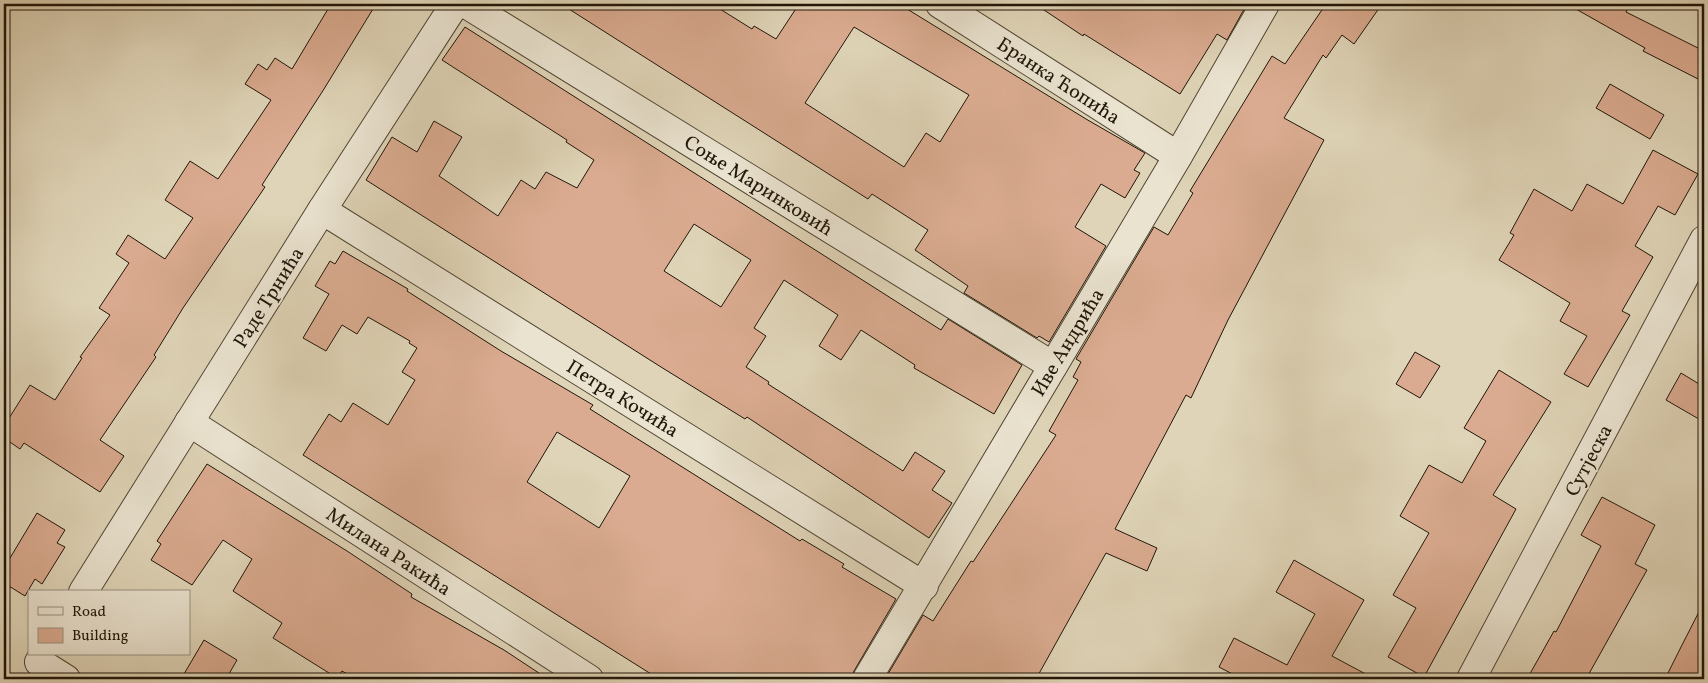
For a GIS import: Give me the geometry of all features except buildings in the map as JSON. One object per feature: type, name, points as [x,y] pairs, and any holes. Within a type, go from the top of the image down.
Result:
[{"type":"street","name":"Раде Трнића","points":[[84,590],[322,210],[455,4]]},
{"type":"street","name":"Соње Маринковић","points":[[466,4],[1053,366]]},
{"type":"street","name":"Бранка Ћопића","points":[[940,4],[1178,156]]},
{"type":"street","name":"Иве Андрића","points":[[867,679],[1178,156],[1265,4]]},
{"type":"street","name":"Петра Кочића","points":[[322,210],[924,586]]},
{"type":"street","name":"Сутјеска","points":[[1471,679],[1704,240]]},
{"type":"street","name":"Милана Ракића","points":[[189,422],[589,679]]},
{"type":"street","points":[[37,665],[66,679]]}]
